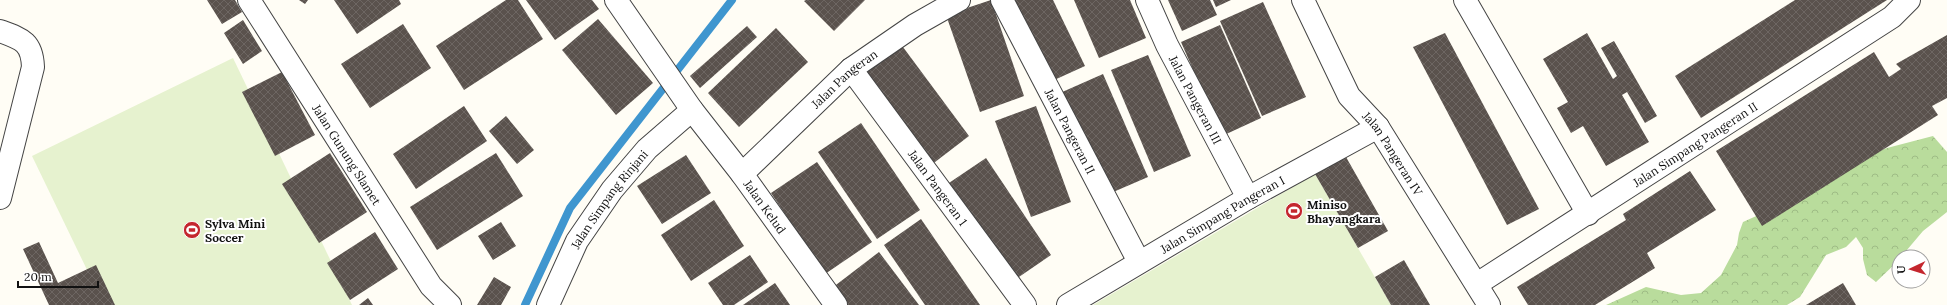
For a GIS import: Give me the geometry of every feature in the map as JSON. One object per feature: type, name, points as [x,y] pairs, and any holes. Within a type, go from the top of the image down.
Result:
[{"type":"street","name":"Jalan Gunung Slamet","points":[[249,0],[427,279],[450,305]]},
{"type":"street","name":"Jalan Kelud","points":[[616,0],[692,110],[742,174],[836,305]]},
{"type":"street","name":"Jalan Pangeran","points":[[742,174],[851,70],[915,25],[959,0]]},
{"type":"street","name":"Jalan Pangeran II","points":[[1002,0],[1139,262]]},
{"type":"street","name":"Jalan Pangeran III","points":[[1147,0],[1167,45],[1248,198]]},
{"type":"street","name":"Jalan Pangeran IV","points":[[1303,0],[1349,96],[1378,127],[1478,284],[1489,305]]},
{"type":"street","points":[[1465,0],[1588,214]]},
{"type":"street","name":"Jalan Simpang Pangeran II","points":[[1478,284],[1892,17],[1909,0]]},
{"type":"street","points":[[0,31],[26,43],[33,54],[33,68],[0,198]]},
{"type":"street","name":"Jalan Pangeran 1","points":[[851,70],[1024,305]]},
{"type":"street","name":"Jalan Simpang Rinjani","points":[[548,305],[578,241],[612,190],[647,149],[692,110]]},
{"type":"street","name":"Jalan Simpang Pangeran I","points":[[1068,305],[1248,198],[1378,127]]},
{"type":"green space","name":"Sylva Mini Soccer","points":[[233,58],[352,305],[104,305],[32,156]]},
{"type":"green space","points":[[1933,136],[1947,152],[1947,212],[1923,231],[1908,249],[1891,249],[1891,268],[1876,282],[1867,275],[1863,259],[1863,248],[1856,237],[1846,247],[1826,255],[1800,297],[1787,305],[1606,305],[1646,287],[1681,295],[1701,293],[1721,275],[1737,245],[1743,222],[1774,208],[1856,160],[1887,148]]},
{"type":"green space","name":"Miniso Bhayangkara","points":[[1315,174],[1391,305],[1093,305]]},
{"type":"building","points":[[207,0],[235,0],[242,12],[222,24]]},
{"type":"building","points":[[299,0],[308,0],[305,4]]},
{"type":"building","points":[[334,0],[399,0],[401,4],[357,34]]},
{"type":"building","points":[[506,0],[518,0],[543,39],[464,90],[436,46]]},
{"type":"building","points":[[526,0],[592,0],[599,9],[555,40]]},
{"type":"building","points":[[865,0],[834,31],[804,1]]},
{"type":"building","points":[[991,0],[1024,96],[980,112],[946,15]]},
{"type":"building","points":[[1013,0],[1053,0],[1085,66],[1052,81]]},
{"type":"building","points":[[1074,0],[1130,0],[1146,38],[1099,58]]},
{"type":"building","points":[[1168,0],[1210,0],[1217,15],[1182,31]]},
{"type":"building","points":[[1213,0],[1231,0],[1216,7]]},
{"type":"building","points":[[1795,0],[1887,0],[1701,118],[1675,76]]},
{"type":"building","points":[[1263,2],[1306,97],[1262,116],[1220,21]]},
{"type":"building","points":[[598,19],[653,83],[616,115],[562,50]]},
{"type":"building","points":[[243,20],[262,51],[243,64],[224,33]]},
{"type":"building","points":[[403,24],[431,68],[370,108],[341,64]]},
{"type":"building","points":[[1220,25],[1261,118],[1222,136],[1181,42]]},
{"type":"building","points":[[747,26],[757,37],[700,88],[690,76]]},
{"type":"building","points":[[776,28],[808,62],[739,127],[708,93]]},
{"type":"building","points":[[1445,33],[1539,209],[1507,225],[1413,47]]},
{"type":"building","points":[[1587,33],[1613,79],[1617,76],[1601,48],[1614,41],[1657,116],[1645,123],[1627,92],[1622,95],[1649,142],[1606,166],[1583,126],[1571,133],[1557,108],[1568,102],[1543,59]]},
{"type":"building","points":[[1947,35],[1947,98],[1932,106],[1938,115],[1762,226],[1716,151],[1874,52],[1889,77],[1901,69],[1896,64]]},
{"type":"building","points":[[900,43],[969,136],[922,172],[852,79]]},
{"type":"building","points":[[1148,55],[1191,156],[1154,172],[1111,70]]},
{"type":"building","points":[[282,72],[315,135],[275,156],[242,92]]},
{"type":"building","points":[[1103,74],[1148,177],[1104,196],[1060,93]]},
{"type":"building","points":[[464,106],[487,141],[416,189],[393,154]]},
{"type":"building","points":[[1036,106],[1071,202],[1031,217],[995,121]]},
{"type":"building","points":[[506,116],[534,150],[517,164],[489,131]]},
{"type":"building","points":[[861,123],[920,210],[877,239],[818,152]]},
{"type":"building","points":[[330,153],[367,212],[319,243],[282,184]]},
{"type":"building","points":[[496,153],[523,196],[437,250],[410,207]]},
{"type":"building","points":[[686,155],[711,193],[662,224],[637,186]]},
{"type":"building","points":[[1346,157],[1388,231],[1358,248],[1315,174]]},
{"type":"building","points":[[986,158],[1051,255],[1006,286],[940,189]]},
{"type":"building","points":[[817,162],[872,242],[825,274],[771,193]]},
{"type":"building","points":[[1690,171],[1716,210],[1647,253],[1655,268],[1595,305],[1528,305],[1517,287],[1626,220],[1623,214]]},
{"type":"building","points":[[714,200],[744,246],[691,281],[661,235]]},
{"type":"building","points":[[921,219],[980,305],[925,305],[884,245]]},
{"type":"building","points":[[501,222],[516,246],[493,260],[478,236]]},
{"type":"building","points":[[375,232],[398,269],[350,300],[327,263]]},
{"type":"building","points":[[39,242],[58,283],[96,265],[115,305],[49,305],[23,249]]},
{"type":"building","points":[[879,252],[919,305],[844,305],[832,288]]},
{"type":"building","points":[[750,255],[768,282],[734,305],[723,305],[708,283]]},
{"type":"building","points":[[1404,260],[1430,305],[1391,305],[1375,277]]},
{"type":"building","points":[[494,277],[511,287],[501,305],[477,305]]},
{"type":"building","points":[[775,283],[790,305],[743,305]]},
{"type":"building","points":[[1843,283],[1856,305],[1806,305]]},
{"type":"building","points":[[368,298],[373,305],[359,305]]},
{"type":"waterway","points":[[525,305],[570,208],[732,0]]},
{"type":"place","name":"Miniso Bhayangkara","points":[[1294,211]]},
{"type":"place","name":"Sylva Mini Soccer","points":[[192,230]]}]
